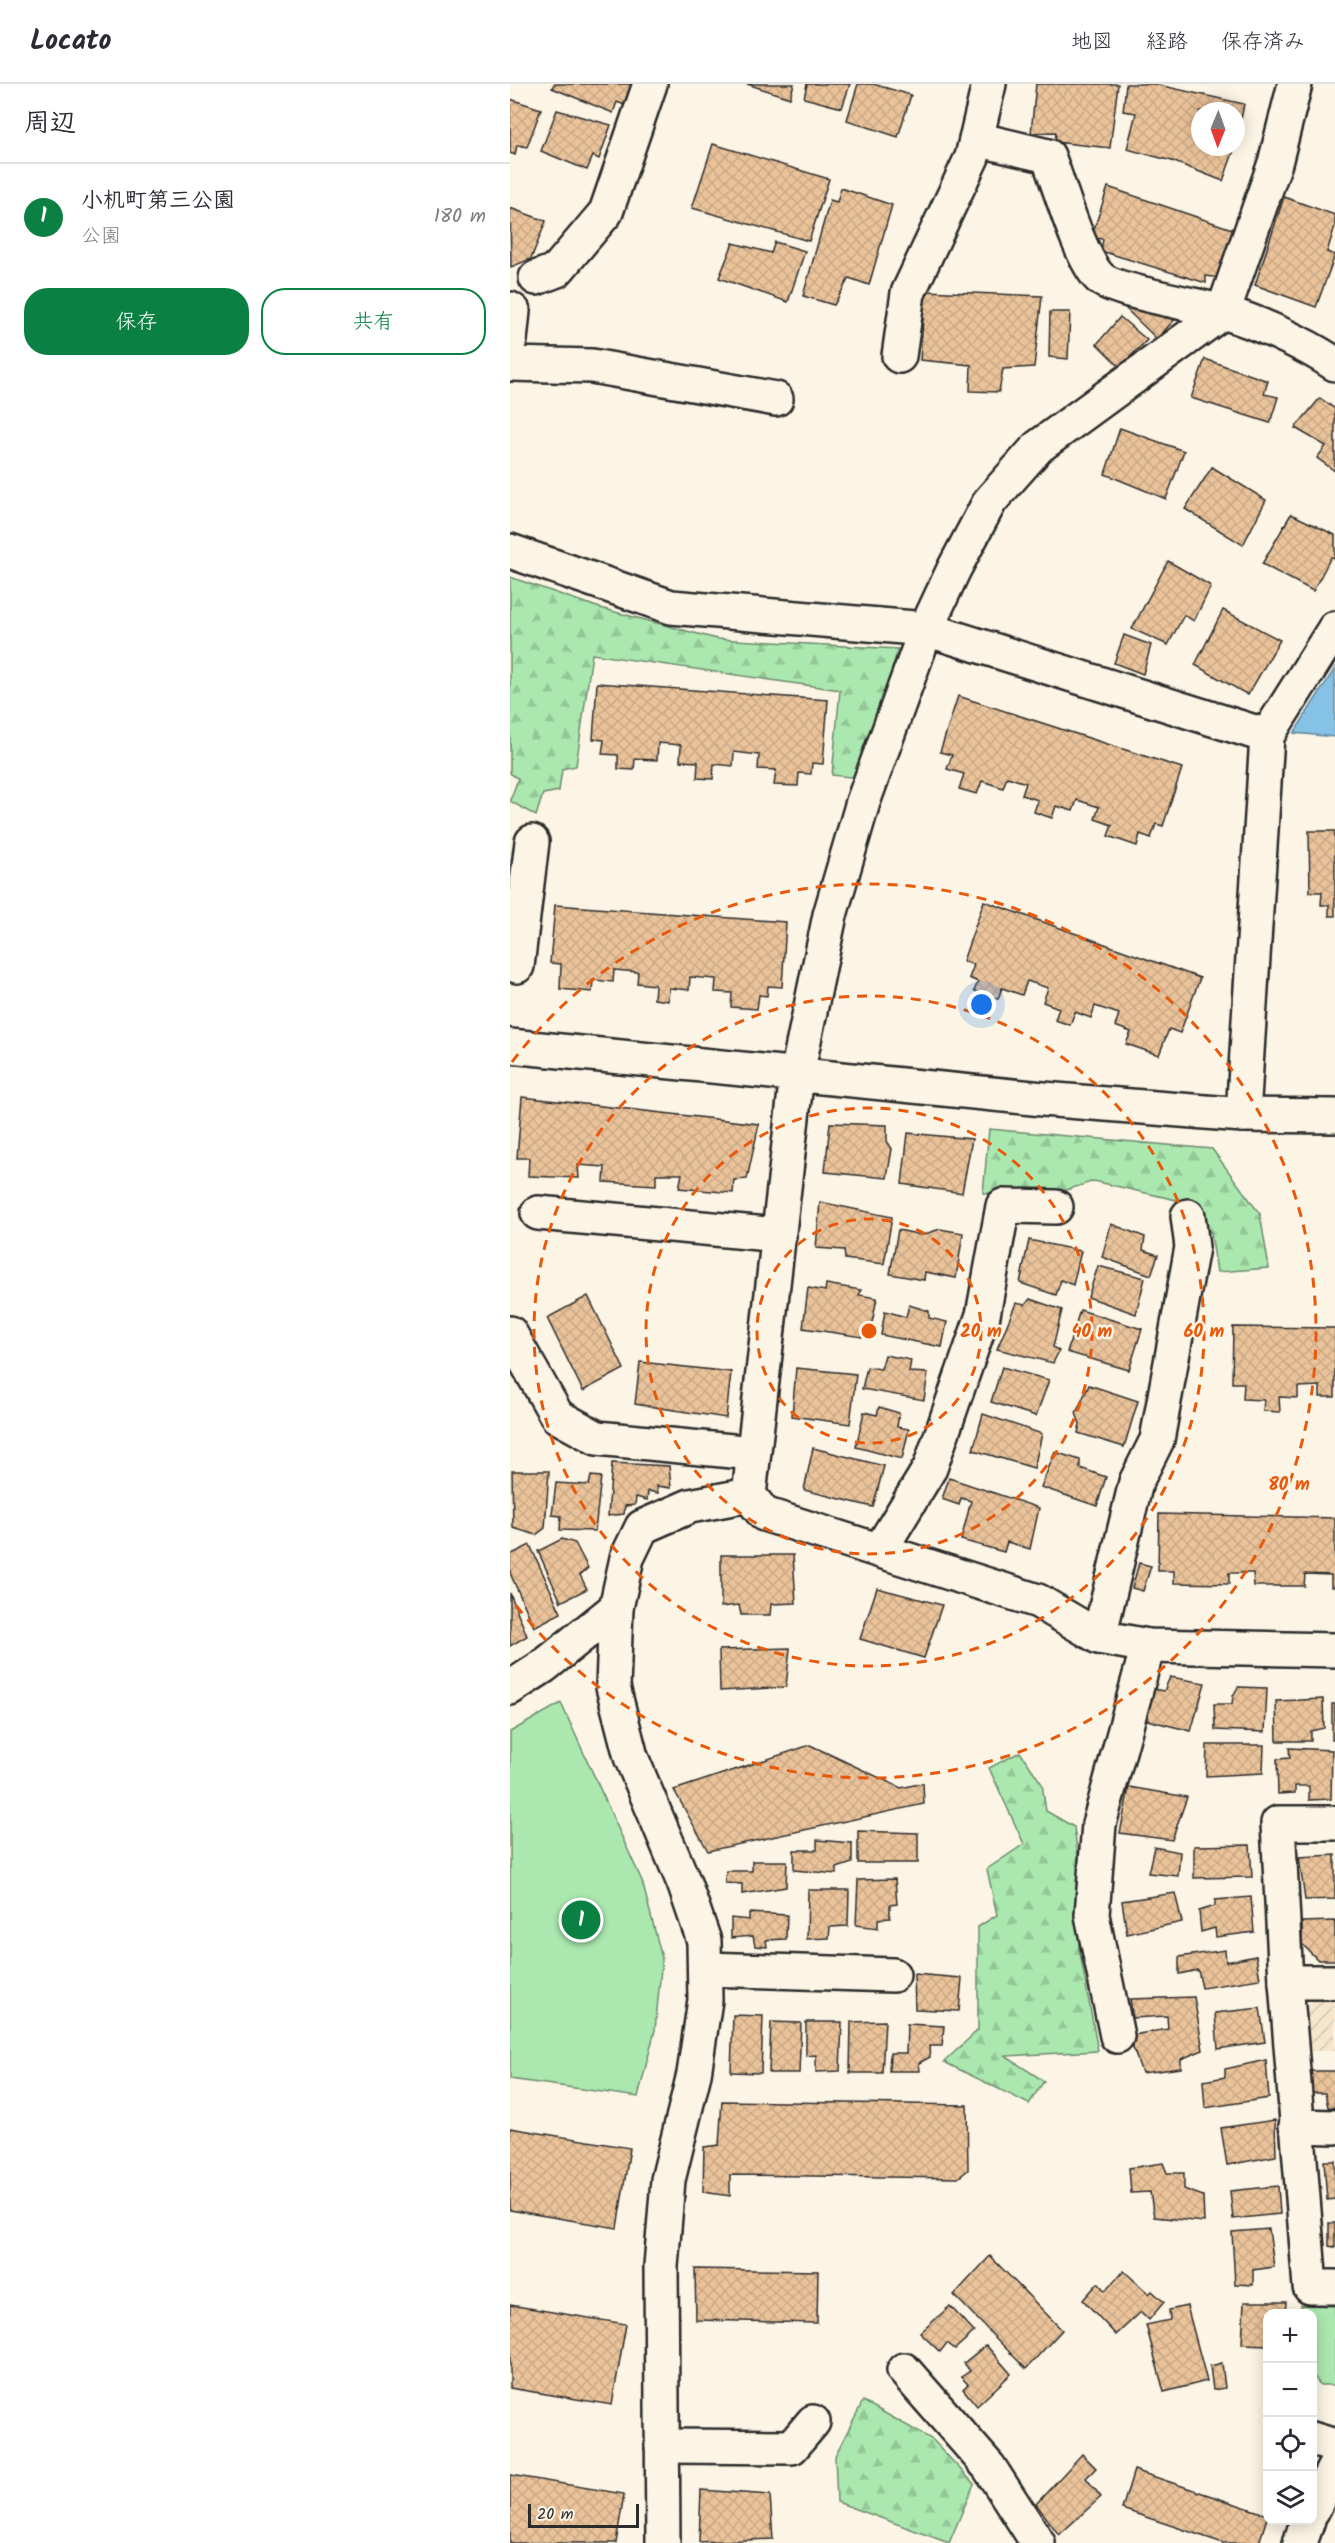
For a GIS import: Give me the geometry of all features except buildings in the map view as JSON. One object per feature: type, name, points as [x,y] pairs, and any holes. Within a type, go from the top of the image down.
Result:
[{"type":"street","points":[[536,278],[557,270],[606,212],[651,84]]},
{"type":"street","points":[[899,356],[908,293],[972,157],[989,84]]},
{"type":"street","points":[[1295,84],[1275,163],[1223,312],[1038,447],[990,501],[926,629],[863,802],[839,881],[797,1074],[749,1495],[764,1514],[1038,1601],[1099,1637],[1148,1646],[1335,1650]]},
{"type":"street","points":[[976,139],[1048,156],[1088,264],[1101,279],[1119,287],[1223,312],[1255,323],[1335,364]]},
{"type":"street","points":[[510,309],[513,311],[510,340]]},
{"type":"street","points":[[510,364],[592,366],[776,399]]},
{"type":"street","points":[[510,551],[671,607],[926,629],[1267,736]]},
{"type":"street","points":[[1243,1115],[1267,736],[1335,628]]},
{"type":"street","points":[[516,966],[532,842]]},
{"type":"street","points":[[510,1047],[1243,1115],[1335,1116]]},
{"type":"street","points":[[880,1550],[930,1468],[983,1315],[1003,1206],[1056,1206]]},
{"type":"street","points":[[538,1213],[779,1234]]},
{"type":"street","points":[[1099,1637],[1136,1482],[1157,1440],[1192,1247],[1188,1216]]},
{"type":"street","points":[[510,1333],[557,1416],[597,1438],[753,1453]]},
{"type":"street","points":[[663,2543],[662,2266],[668,2180],[694,2074],[705,2000],[704,1941],[684,1883],[631,1757],[613,1687],[616,1608],[627,1558],[642,1527],[690,1506],[749,1495]]},
{"type":"street","points":[[510,1688],[544,1666],[616,1608]]},
{"type":"street","points":[[1117,2036],[1092,1915],[1099,1824],[1148,1646]]},
{"type":"street","points":[[1335,1823],[1278,1823],[1286,1982],[1310,2287],[1335,2287]]},
{"type":"street","points":[[705,1969],[893,1975]]},
{"type":"street","points":[[1286,1982],[1335,1982]]},
{"type":"street","points":[[1296,2126],[1335,2127]]},
{"type":"street","points":[[904,2370],[989,2467],[1038,2543]]},
{"type":"street","points":[[662,2446],[792,2447],[813,2422]]},
{"type":"street","points":[[1317,2441],[1335,2446]]},
{"type":"street","points":[[1317,2501],[1335,2466]]},
{"type":"street","points":[[1300,2543],[1306,2525]]},
{"type":"shaded area","points":[[1318,1998],[1335,1999],[1335,2051],[1308,2051],[1304,2007]]},
{"type":"green space","points":[[510,577],[600,608],[717,639],[898,649],[860,778],[832,775],[840,690],[592,654],[576,766],[562,769],[559,791],[543,794],[536,816],[510,801],[518,779],[510,773]]},
{"type":"green space","points":[[989,1129],[1212,1149],[1260,1214],[1269,1268],[1217,1272],[1211,1233],[1189,1203],[1094,1181],[1048,1196],[983,1193]]},
{"type":"green space","points":[[561,1703],[642,1881],[662,1958],[655,2030],[638,2097],[510,2079],[510,1732]]},
{"type":"green space","points":[[1020,1752],[1042,1784],[1046,1811],[1074,1827],[1079,1864],[1079,1948],[1098,2051],[1005,2056],[1044,2081],[1029,2104],[944,2062],[978,2030],[978,1927],[997,1915],[987,1869],[1024,1844],[989,1768]]},
{"type":"green space","points":[[1301,2305],[1335,2306],[1335,2385],[1320,2385],[1317,2381],[1317,2309],[1301,2309]]},
{"type":"green space","points":[[863,2401],[933,2440],[974,2484],[949,2543],[837,2502],[835,2456]]},
{"type":"water","points":[[1335,668],[1335,737],[1294,733]]},
{"type":"place","name":"小机町第三公園","points":[[581,1920]]}]
